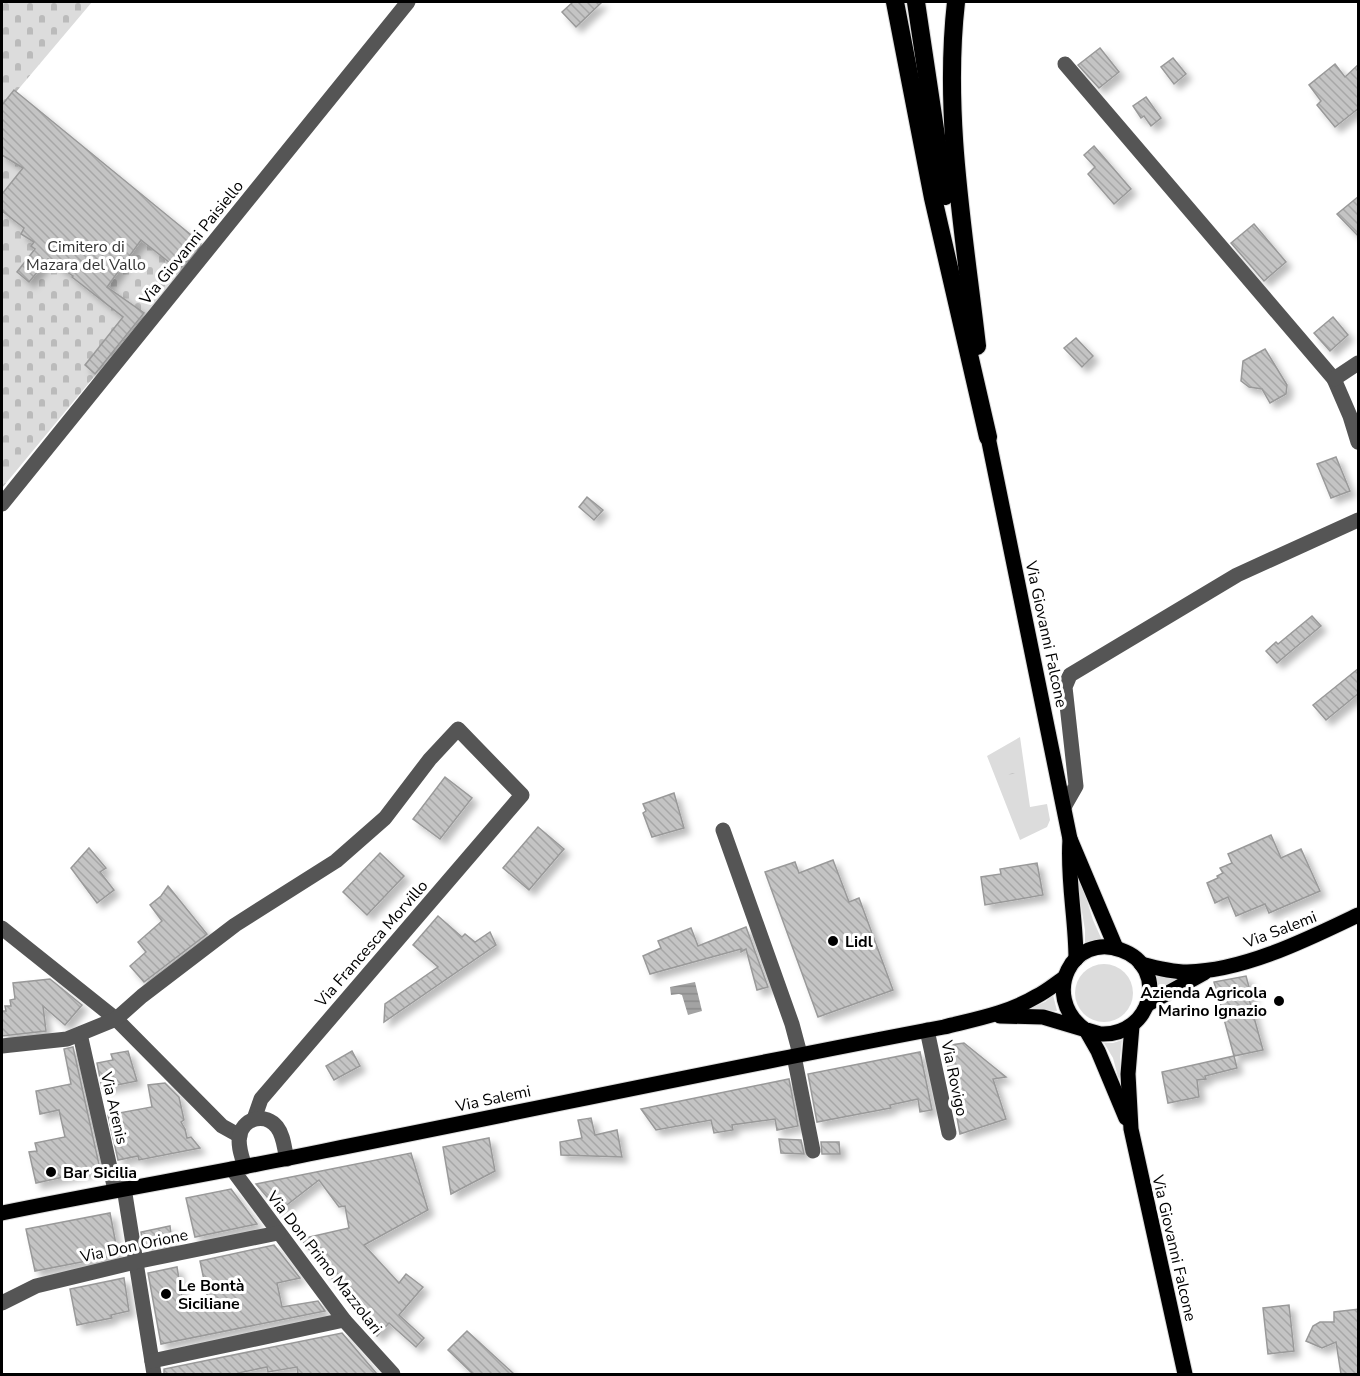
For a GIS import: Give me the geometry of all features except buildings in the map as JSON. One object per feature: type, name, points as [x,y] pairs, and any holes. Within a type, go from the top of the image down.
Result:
[{"type":"highway","points":[[895,2],[933,198],[988,437]]},
{"type":"highway","points":[[916,2],[941,174],[988,437]]},
{"type":"highway","points":[[956,2],[951,43],[954,150],[988,437]]},
{"type":"main road","name":"Via Giovanni Falcone","points":[[988,437],[1070,839]]},
{"type":"main road","points":[[1070,839],[1116,948]]},
{"type":"main road","points":[[1070,839],[1068,863],[1076,935],[1076,959]]},
{"type":"main road","name":"Via Salemi","points":[[1212,969],[1259,958],[1307,940],[1359,915]]},
{"type":"main road","points":[[991,1016],[1043,1017],[1085,1029],[1108,1035],[1117,1033],[1132,1026],[1142,1016],[1148,1004],[1150,990],[1148,977],[1142,964],[1130,954],[1116,948],[1101,947],[1088,951],[1076,959],[1064,978],[1062,987],[1065,1006],[1076,1023],[1085,1029],[1098,1051],[1131,1129]]},
{"type":"main road","points":[[1142,964],[1187,972],[1212,969]]},
{"type":"main road","points":[[1148,1004],[1212,969]]},
{"type":"main road","points":[[991,1016],[1037,996],[1064,978]]},
{"type":"main road","name":"Via Salemi","points":[[2,1213],[287,1159],[991,1016]]},
{"type":"main road","points":[[1131,1129],[1128,1074],[1132,1026]]},
{"type":"main road","name":"Via Giovanni Falcone","points":[[1131,1129],[1185,1374]]},
{"type":"street","name":"Via Giovanni Paisiello","points":[[2,504],[408,2]]},
{"type":"street","points":[[1065,64],[1334,379],[1359,442]]},
{"type":"street","points":[[1334,379],[1359,363]]},
{"type":"street","points":[[1064,807],[1076,786],[1065,687],[1070,675],[1237,575],[1359,520]]},
{"type":"street","name":"Via Francesca Morvillo","points":[[116,1019],[142,996],[235,925],[336,861],[385,818],[430,759],[458,729],[522,795],[261,1099],[254,1119],[244,1124],[240,1136]]},
{"type":"street","points":[[723,830],[792,1024],[813,1150]]},
{"type":"street","points":[[2,928],[116,1019],[222,1126],[240,1136],[238,1168]]},
{"type":"street","points":[[2,1046],[68,1039],[116,1019]]},
{"type":"street","name":"Via Rovigo","points":[[927,1030],[949,1134]]},
{"type":"street","name":"Via Arenis","points":[[80,1034],[135,1262],[153,1368]]},
{"type":"street","points":[[254,1119],[266,1119],[275,1125],[282,1136],[287,1159]]},
{"type":"street","name":"Via Don Primo Mazzolari","points":[[238,1168],[278,1233],[345,1320],[393,1374]]},
{"type":"street","name":"Via Don Orione","points":[[2,1303],[36,1286],[135,1262],[278,1233]]},
{"type":"street","points":[[153,1368],[345,1320]]},
{"type":"green space","name":"Cimitero di Mazara del Vallo","points":[[2,2],[92,2],[16,92],[203,245],[2,488]]},
{"type":"green space","points":[[1020,737],[1030,807],[1047,804],[1050,820],[1047,827],[1020,840],[987,756]]},
{"type":"green space","points":[[1015,752],[1019,773],[1005,775],[1002,754]]},
{"type":"green space","points":[[1077,868],[1093,920],[1102,940],[1085,943],[1076,876]]},
{"type":"green space","points":[[1104,964],[1120,969],[1128,977],[1133,993],[1128,1009],[1120,1017],[1104,1022],[1088,1017],[1080,1009],[1075,993],[1080,977],[1088,969]]},
{"type":"green space","points":[[1153,973],[1178,979],[1156,990]]},
{"type":"green space","points":[[1053,995],[1057,1011],[1025,1010],[1045,1002]]},
{"type":"green space","points":[[1122,1040],[1121,1080],[1113,1058],[1104,1043]]},
{"type":"shaded area","points":[[695,982],[702,1011],[688,1015],[682,995],[671,995],[670,987]]},
{"type":"place","name":"Lidl","points":[[833,941]]},
{"type":"place","name":"Azienda Agricola Marino Ignazio","points":[[1279,1001]]},
{"type":"place","name":"Bar Sicilia","points":[[51,1172]]},
{"type":"place","name":"Le Bontà Siciliane","points":[[166,1294]]}]
